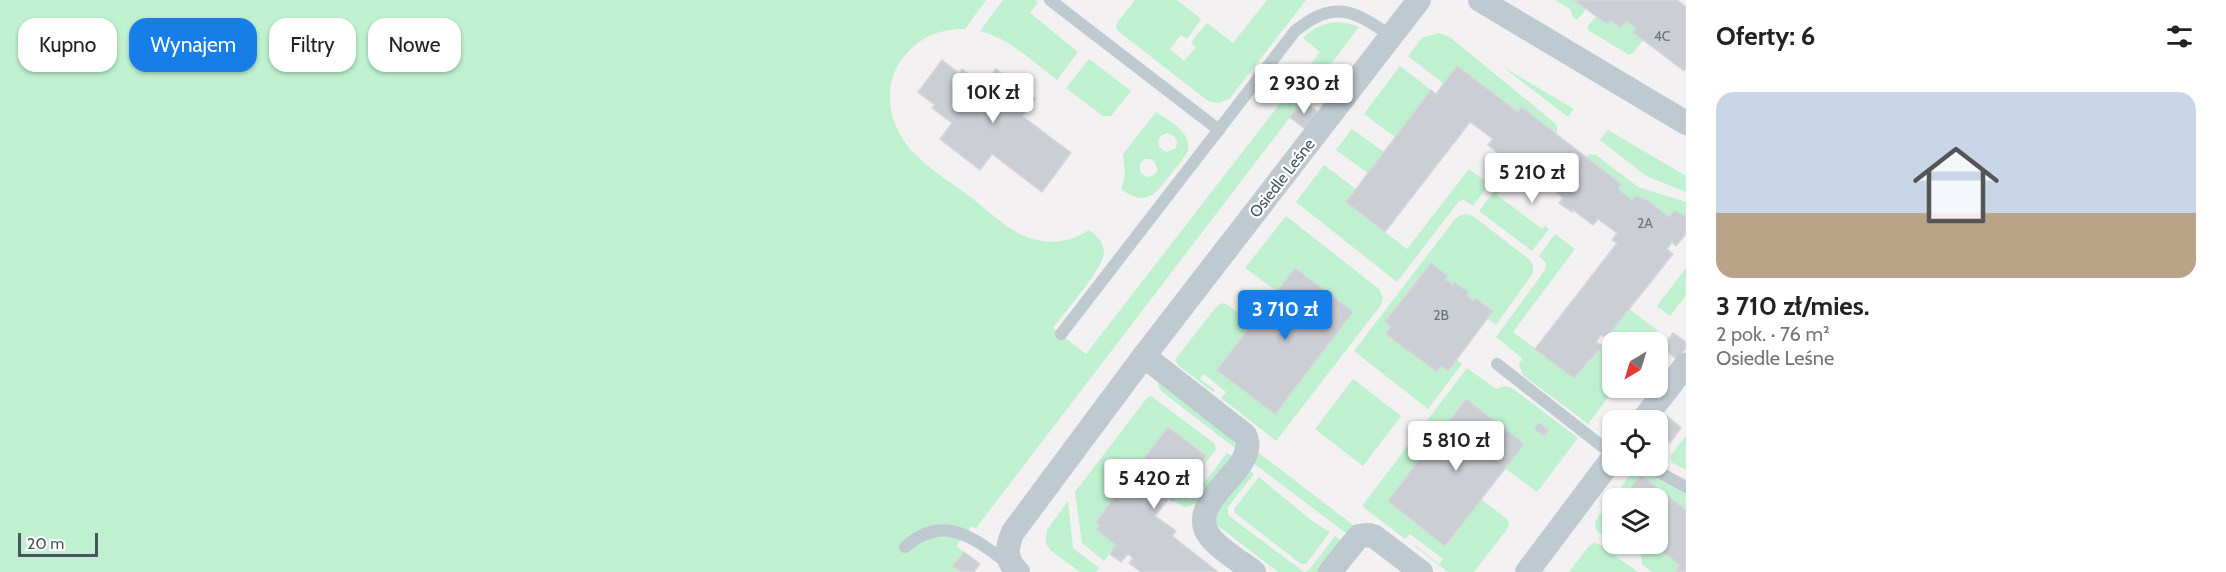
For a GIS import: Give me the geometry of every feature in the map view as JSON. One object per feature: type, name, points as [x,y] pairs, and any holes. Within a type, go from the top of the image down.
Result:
[{"type":"street","name":"Osiedle Leśne","points":[[1014,569],[1007,554],[1008,543],[1013,532],[1144,356],[1419,0]]},
{"type":"street","points":[[1480,0],[1686,123]]},
{"type":"street","points":[[1144,356],[1245,435],[1249,443],[1247,454],[1210,502],[1204,521],[1211,539],[1254,572]]},
{"type":"street","points":[[1651,410],[1686,365]]},
{"type":"street","points":[[1527,572],[1602,472]]},
{"type":"street","points":[[1330,572],[1359,536],[1369,535],[1375,537],[1420,572]]},
{"type":"lane","points":[[1050,0],[1218,130]]},
{"type":"lane","points":[[1061,334],[1295,31],[1310,17],[1330,8],[1348,10],[1362,16],[1391,36]]},
{"type":"lane","points":[[1497,364],[1602,446]]},
{"type":"lane","points":[[1666,476],[1686,487]]},
{"type":"lane","points":[[905,547],[927,532],[947,530],[968,535],[1014,569]]},
{"type":"green space","points":[[0,0],[986,0],[965,29],[934,34],[920,41],[908,52],[893,76],[890,104],[893,118],[905,143],[921,160],[1016,232],[1040,241],[1055,242],[1076,237],[1089,230],[1100,240],[1104,253],[1102,260],[1082,291],[1053,328],[1086,354],[1320,52],[1303,38],[1316,28],[1329,23],[1344,23],[1359,27],[976,528],[971,527],[956,546],[964,552],[954,566],[961,572],[0,572]]},
{"type":"green space","points":[[1003,0],[1035,0],[1038,2],[1030,13],[1078,52],[1057,80],[1011,45],[980,31]]},
{"type":"green space","points":[[1135,0],[1177,0],[1201,19],[1187,39],[1181,35],[1170,49],[1184,61],[1196,47],[1191,42],[1207,23],[1233,43],[1267,0],[1306,0],[1230,98],[1219,103],[1208,101],[1118,31],[1117,23]]},
{"type":"green space","points":[[1555,0],[1574,0],[1586,9],[1577,20],[1570,9]]},
{"type":"green space","points":[[1596,16],[1606,24],[1610,20],[1626,21],[1636,28],[1633,32],[1643,40],[1629,55],[1588,30],[1588,26]]},
{"type":"green space","points":[[1438,33],[1450,37],[1557,125],[1557,134],[1521,107],[1518,112],[1444,84],[1408,56],[1422,38]]},
{"type":"green space","points":[[1089,59],[1131,91],[1111,116],[1103,116],[1066,88]]},
{"type":"green space","points":[[1400,66],[1431,90],[1395,137],[1364,114]]},
{"type":"green space","points":[[1503,67],[1574,109],[1568,117]]},
{"type":"green space","points":[[1156,112],[1178,127],[1188,143],[1188,150],[1165,181],[1155,193],[1144,198],[1121,189],[1125,175],[1123,154]],"holes":[[[1168,133],[1174,136],[1177,142],[1176,148],[1166,152],[1162,150],[1158,141],[1161,136]],[[1144,159],[1154,161],[1158,170],[1149,177],[1142,174],[1140,164]]]},
{"type":"green space","points":[[1352,129],[1384,152],[1368,173],[1336,150]]},
{"type":"green space","points":[[1608,130],[1686,176],[1686,192],[1646,176],[1600,140]]},
{"type":"green space","points":[[1589,154],[1596,155],[1638,187],[1686,202],[1686,216],[1674,211],[1669,217],[1647,200],[1637,196],[1632,200],[1618,189],[1621,184],[1585,157]]},
{"type":"green space","points":[[1324,165],[1356,189],[1346,202],[1407,249],[1469,169],[1489,184],[1473,206],[1464,200],[1459,201],[1397,282],[1296,202]]},
{"type":"green space","points":[[1496,189],[1500,191],[1497,195],[1542,229],[1545,226],[1549,229],[1532,251],[1479,211]]},
{"type":"green space","points":[[1467,214],[1473,216],[1530,260],[1533,273],[1496,325],[1488,319],[1493,311],[1477,299],[1474,301],[1466,295],[1468,292],[1455,282],[1453,285],[1445,279],[1447,276],[1431,263],[1386,322],[1391,327],[1386,334],[1436,372],[1441,366],[1456,359],[1462,364],[1428,409],[1354,351],[1455,219]]},
{"type":"green space","points":[[1286,216],[1379,289],[1383,298],[1381,305],[1276,441],[1221,398],[1226,392],[1204,374],[1200,379],[1215,390],[1213,392],[1179,366],[1175,360],[1216,307],[1222,303],[1228,305],[1252,323],[1217,370],[1275,414],[1295,268],[1277,291],[1245,268]]},
{"type":"green space","points":[[1555,234],[1575,249],[1513,332],[1574,378],[1602,346],[1602,398],[1608,398],[1588,424],[1523,375],[1519,365],[1522,358],[1496,337],[1545,270],[1546,263],[1539,256]]},
{"type":"green space","points":[[1686,268],[1686,295],[1670,316],[1657,306]]},
{"type":"green space","points":[[1629,309],[1658,331],[1657,332],[1611,332]]},
{"type":"green space","points":[[1467,368],[1496,389],[1504,386],[1512,388],[1578,438],[1537,492],[1505,468],[1465,399],[1388,501],[1445,545],[1481,499],[1507,519],[1508,528],[1474,572],[1448,572],[1414,546],[1439,564],[1443,559],[1410,534],[1405,539],[1362,506]]},
{"type":"green space","points":[[1353,379],[1401,416],[1363,466],[1315,429]]},
{"type":"green space","points":[[1159,381],[1233,435],[1235,448],[1161,391],[1158,386]]},
{"type":"green space","points":[[1151,396],[1214,443],[1216,449],[1195,477],[1192,474],[1206,456],[1168,428],[1096,521],[1100,525],[1097,530],[1116,545],[1104,561],[1082,543],[1075,492],[1147,398]]},
{"type":"green space","points":[[1686,436],[1686,470],[1671,462],[1671,455]]},
{"type":"green space","points":[[1227,453],[1232,456],[1195,504],[1185,507],[1172,500],[1179,491],[1191,500]]},
{"type":"green space","points":[[1259,453],[1353,525],[1347,534],[1252,462]]},
{"type":"green space","points":[[1247,468],[1254,474],[1228,507],[1228,515],[1304,572],[1278,572],[1217,525],[1213,515]]},
{"type":"green space","points":[[1629,476],[1641,476],[1631,488],[1620,488]]},
{"type":"green space","points":[[1641,476],[1653,476],[1686,494],[1686,510],[1668,496],[1668,488],[1657,488]]},
{"type":"green space","points":[[1259,477],[1312,521],[1330,532],[1306,564],[1301,564],[1235,513],[1234,509]]},
{"type":"green space","points":[[1068,501],[1073,548],[1099,568],[1096,572],[1080,572],[1050,550],[1046,543],[1047,530]]},
{"type":"green space","points":[[1602,512],[1602,534],[1596,530],[1595,521]]},
{"type":"green space","points":[[1335,536],[1342,541],[1318,572],[1305,572],[1309,570]]},
{"type":"green space","points":[[1594,543],[1599,544],[1602,546],[1602,554],[1613,554],[1638,572],[1569,572],[1588,547]]},
{"type":"green space","points":[[1643,554],[1666,554],[1680,565],[1675,572],[1652,572],[1642,564]]},
{"type":"building","points":[[1574,0],[1677,0],[1686,7],[1686,68],[1684,71],[1633,32],[1636,28],[1626,21],[1621,28],[1610,20],[1607,24]]},
{"type":"building","points":[[942,60],[959,73],[962,69],[983,86],[996,69],[1035,99],[1022,116],[1071,153],[1042,192],[992,154],[980,170],[940,139],[952,123],[932,108],[935,105],[918,92]]},
{"type":"building","points":[[1457,66],[1518,112],[1521,107],[1621,184],[1618,189],[1632,200],[1637,196],[1647,200],[1669,217],[1674,211],[1686,216],[1686,234],[1676,246],[1672,242],[1667,249],[1673,254],[1611,332],[1602,332],[1602,336],[1596,342],[1602,346],[1574,378],[1535,349],[1617,243],[1612,240],[1617,233],[1598,219],[1593,225],[1559,203],[1563,198],[1523,166],[1519,172],[1488,145],[1493,139],[1470,122],[1385,232],[1346,202],[1431,90],[1436,94]]},
{"type":"building","points":[[1303,100],[1318,112],[1305,129],[1290,117]]},
{"type":"building","points":[[1431,263],[1447,276],[1445,279],[1453,285],[1455,282],[1469,293],[1466,295],[1493,311],[1448,371],[1441,366],[1437,372],[1386,334],[1391,327],[1385,322]]},
{"type":"building","points":[[1295,268],[1353,312],[1275,414],[1217,370]]},
{"type":"building","points":[[1673,333],[1686,342],[1686,348],[1678,360],[1668,352],[1668,340]]},
{"type":"building","points":[[1466,399],[1524,444],[1445,546],[1388,501]]},
{"type":"building","points":[[1668,417],[1681,428],[1670,443],[1668,441]]},
{"type":"building","points":[[1539,423],[1549,430],[1544,436],[1534,429]]},
{"type":"building","points":[[1168,427],[1206,456],[1187,480],[1196,487],[1188,498],[1179,491],[1172,501],[1169,498],[1155,516],[1176,531],[1172,536],[1218,572],[1141,572],[1129,563],[1133,558],[1128,554],[1121,562],[1110,554],[1116,545],[1097,530],[1100,525],[1096,522]]},
{"type":"building","points":[[1642,476],[1658,488],[1631,488]]},
{"type":"building","points":[[1668,496],[1686,510],[1686,572],[1676,571],[1680,565],[1666,554],[1668,554]]},
{"type":"building","points":[[964,552],[980,564],[974,572],[961,572],[953,566]]}]
